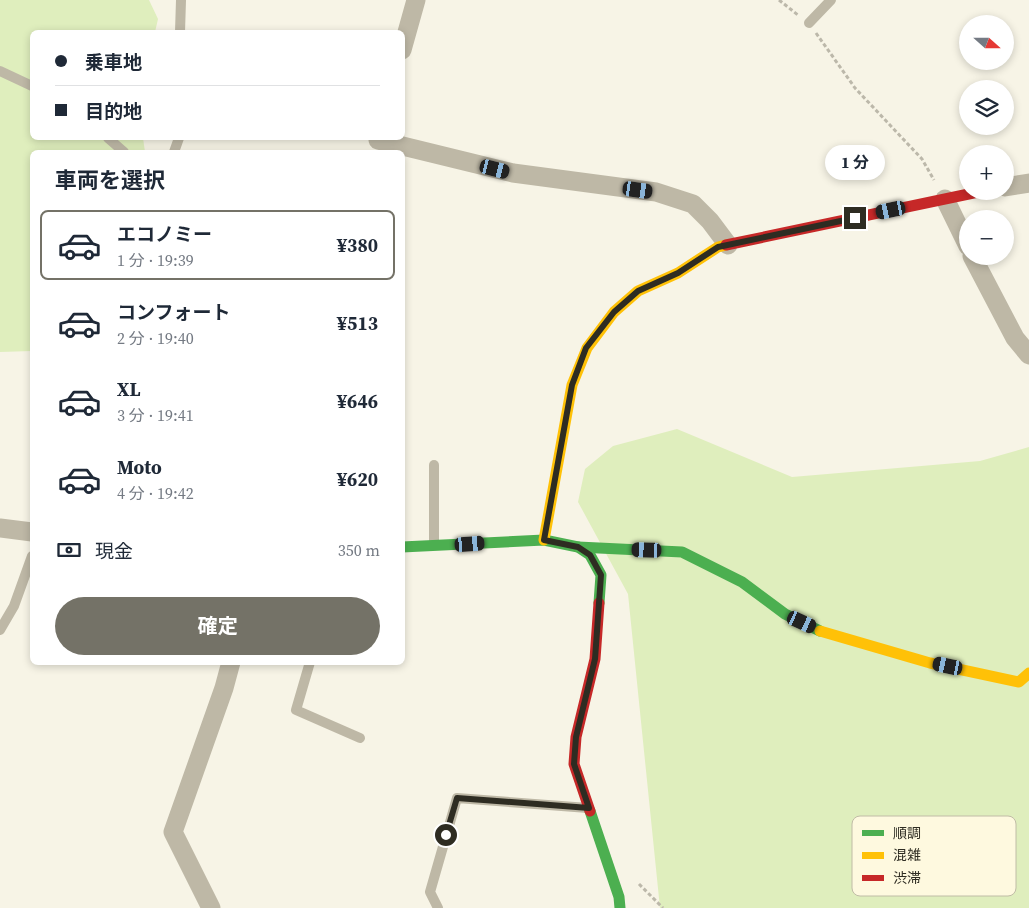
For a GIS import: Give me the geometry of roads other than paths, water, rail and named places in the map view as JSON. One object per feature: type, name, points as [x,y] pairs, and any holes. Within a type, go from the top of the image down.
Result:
[{"type":"street","points":[[405,39],[416,0]]},
{"type":"street","points":[[377,143],[513,173],[656,192],[694,204],[728,245]]},
{"type":"street","points":[[1014,186],[1029,183]]},
{"type":"street","points":[[544,540],[572,385],[586,348],[614,312],[638,291],[678,273],[718,247],[959,196]]},
{"type":"street","points":[[945,199],[959,228]]},
{"type":"street","points":[[977,265],[1015,338],[1029,355]]},
{"type":"street","points":[[0,528],[30,532]]},
{"type":"street","points":[[405,547],[544,540],[578,547],[682,552],[742,582],[785,614],[819,630],[930,663],[1019,682],[1029,673]]},
{"type":"street","points":[[578,547],[590,555],[601,575],[595,659],[576,737],[574,764],[619,898],[620,908]]},
{"type":"street","points":[[211,908],[173,832],[224,688],[230,665]]},
{"type":"lane","points":[[180,30],[181,0]]},
{"type":"lane","points":[[809,23],[831,0]]},
{"type":"lane","points":[[0,71],[30,85]]},
{"type":"lane","points":[[110,140],[122,150]]},
{"type":"lane","points":[[434,465],[434,546]]},
{"type":"lane","points":[[0,630],[14,606],[30,562]]},
{"type":"lane","points":[[309,665],[296,710],[360,738]]},
{"type":"lane","points":[[1019,682],[1029,692]]},
{"type":"lane","points":[[438,908],[430,892],[457,798],[589,808]]}]
